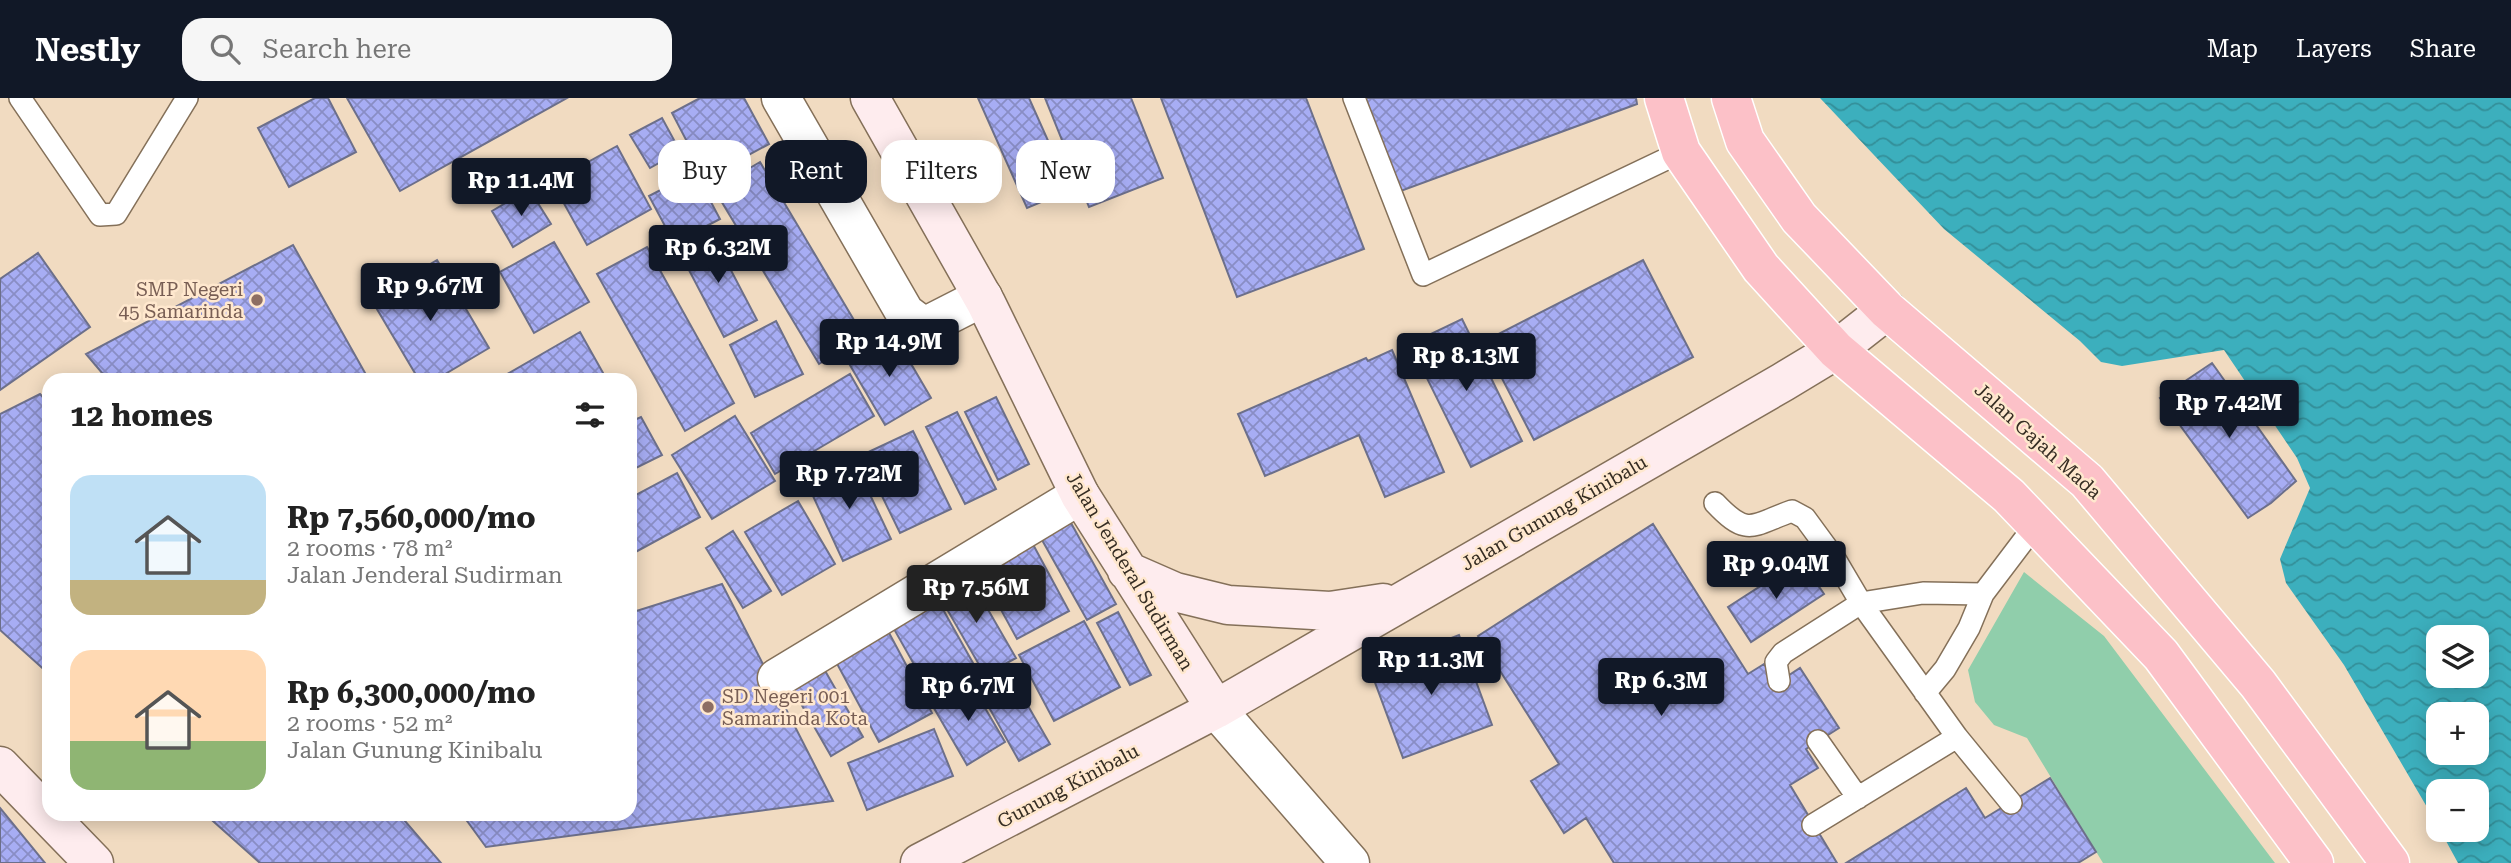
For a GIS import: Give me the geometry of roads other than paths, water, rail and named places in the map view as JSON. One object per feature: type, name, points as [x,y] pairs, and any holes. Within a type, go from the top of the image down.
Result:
[{"type":"highway","points":[[1664,98],[1681,152],[1761,268],[1836,350],[2009,496],[2161,655],[2314,863]]},
{"type":"highway","name":"Jalan Gajah Mada","points":[[1731,98],[1745,141],[1799,218],[1887,310],[2087,481],[2259,684],[2390,863]]},
{"type":"street","points":[[781,98],[905,313],[921,325],[932,323],[982,298]]},
{"type":"street","name":"Jalan Jenderal Sudirman","points":[[870,98],[982,298],[1080,495],[1216,709]]},
{"type":"street","name":"Jalan Gunung Kinibalu","points":[[1216,709],[1783,382],[1836,350],[1887,310]]},
{"type":"street","points":[[777,678],[1080,495]]},
{"type":"street","points":[[1127,571],[1175,592],[1228,606],[1330,611],[1402,601]]},
{"type":"street","points":[[1216,709],[1350,863]]},
{"type":"street","name":"Gunung Kinibalu","points":[[920,863],[1216,709]]},
{"type":"street","points":[[1,768],[42,810]]},
{"type":"street","points":[[53,821],[94,863]]},
{"type":"lane","points":[[24,100],[100,215],[109,216],[116,214],[187,98]]},
{"type":"lane","points":[[1354,98],[1423,275],[1681,152]]},
{"type":"lane","points":[[1714,503],[1731,520],[1745,527],[1792,511],[1805,518],[1925,693],[2011,803]]},
{"type":"lane","points":[[1925,693],[1945,669],[1983,594],[2036,524]]},
{"type":"lane","points":[[1780,681],[1776,662],[1783,653],[1861,603],[1923,593],[1983,594]]},
{"type":"lane","points":[[1812,825],[1957,737]]},
{"type":"lane","points":[[1818,741],[1858,798]]},
{"type":"water","points":[[1820,98],[2511,98],[2511,863],[2458,863],[2447,842],[2489,842],[2489,779],[2426,779],[2426,805],[2344,665],[2286,583],[2280,559],[2310,488],[2297,458],[2224,350],[2122,366],[2101,362],[2080,341],[1944,229]]},
{"type":"place","name":"SMP Negeri 45 Samarinda","points":[[257,300]]},
{"type":"place","name":"SD Negeri 001 Samarinda Kota","points":[[708,707]]}]
